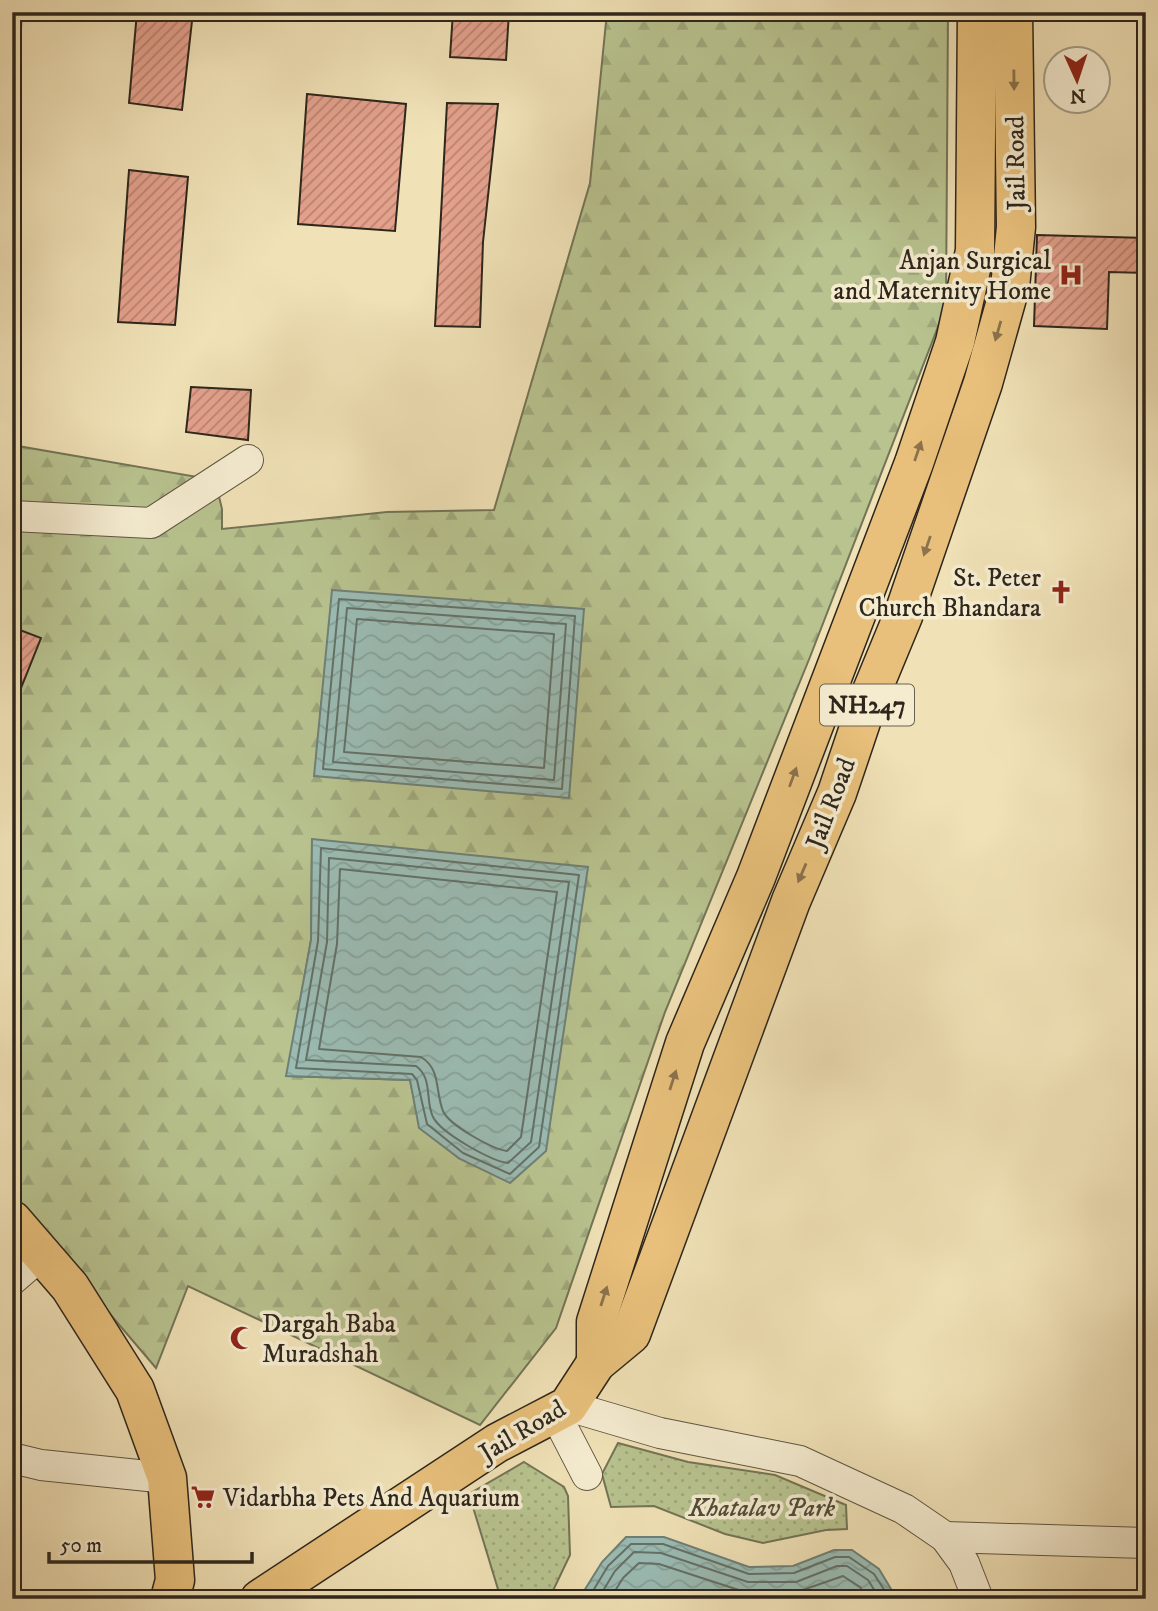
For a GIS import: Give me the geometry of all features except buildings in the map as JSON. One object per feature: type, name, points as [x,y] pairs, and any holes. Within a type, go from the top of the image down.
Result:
[{"type":"main road","name":"Jail Road","points":[[597,1363],[596,1322],[685,1042],[756,877],[914,463],[955,342],[975,251],[977,12]]},
{"type":"main road","name":"Jail Road","points":[[260,1599],[497,1443],[561,1409],[597,1363],[631,1334],[791,901],[837,793],[903,615],[983,383],[1010,287],[1016,227],[1013,12]]},
{"type":"main road","points":[[12,1220],[70,1287],[135,1390],[167,1478],[175,1580],[170,1599]]},
{"type":"street","points":[[12,516],[151,523],[248,460]]},
{"type":"street","points":[[12,1280],[42,1254]]},
{"type":"street","points":[[561,1409],[587,1475]]},
{"type":"street","points":[[561,1409],[660,1433],[800,1461],[904,1509],[945,1537],[964,1563],[978,1599]]},
{"type":"street","points":[[12,1458],[41,1465],[167,1478]]},
{"type":"street","points":[[945,1537],[1146,1543]]},
{"type":"green space","points":[[12,12],[22,12],[12,177]]},
{"type":"green space","points":[[607,12],[948,12],[946,306],[810,657],[665,1012],[556,1328],[480,1425],[188,1286],[156,1368],[12,1199],[12,445],[215,480],[222,509],[222,529],[387,512],[494,510],[590,183]],"holes":[[[312,839],[460,1159],[420,1128],[410,1080],[287,1076],[311,940]]]},
{"type":"green space","name":"Khatalav Park","points":[[618,1443],[688,1462],[775,1475],[846,1505],[847,1529],[826,1530],[763,1543],[725,1534],[654,1506],[611,1507],[602,1474]]},
{"type":"green space","points":[[524,1462],[564,1487],[568,1496],[570,1555],[549,1599],[501,1599],[469,1494]]},
{"type":"water","points":[[332,590],[584,609],[569,798],[314,776]]},
{"type":"water","points":[[312,839],[588,867],[546,1151],[510,1183],[460,1159],[419,1128],[410,1080],[286,1076],[311,940]]},
{"type":"water","points":[[626,1537],[664,1537],[749,1567],[793,1566],[834,1550],[852,1550],[879,1569],[897,1599],[579,1599],[602,1562]]},
{"type":"place","name":"Anjan Surgical and Maternity Home","points":[[1071,275]]},
{"type":"place","name":"St. Peter Church Bhandara","points":[[1061,592]]},
{"type":"place","name":"Dargah Baba Muradshah","points":[[242,1338]]},
{"type":"place","name":"Vidarbha Pets And Aquarium","points":[[203,1497]]}]
